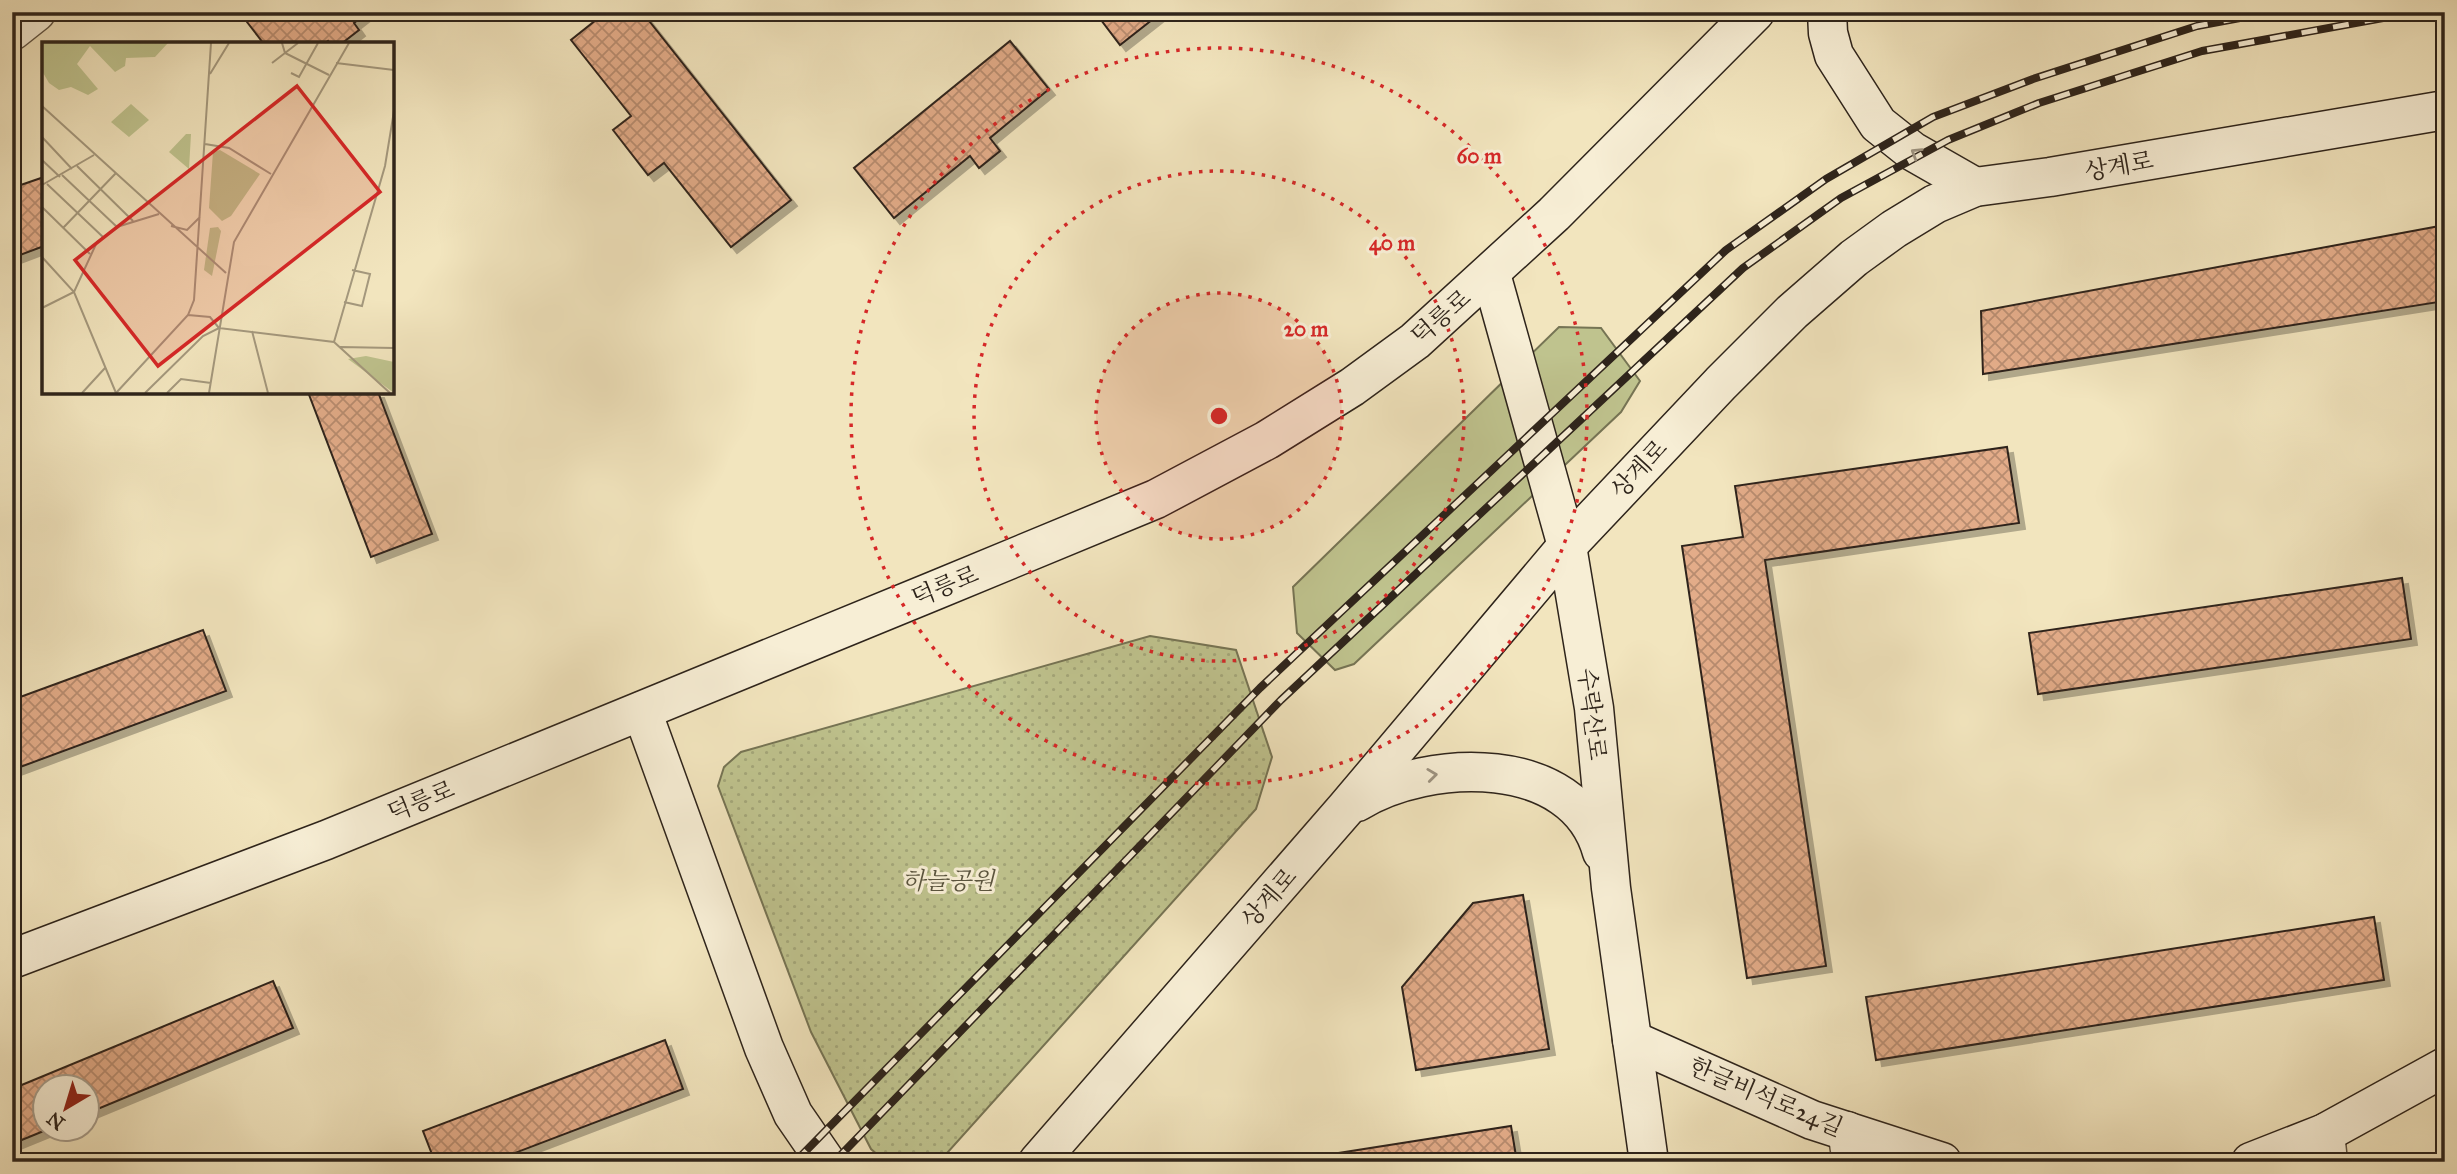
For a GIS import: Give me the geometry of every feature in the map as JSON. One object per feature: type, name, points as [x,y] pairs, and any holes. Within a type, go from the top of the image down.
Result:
[{"type":"main road","points":[[12,31],[36,12]]},
{"type":"main road","name":"덕릉로","points":[[12,959],[326,840],[1156,499],[1267,440],[1352,387],[1415,341],[1554,214],[1755,12]]},
{"type":"main road","points":[[1827,12],[1828,33],[1835,55],[1878,124],[1912,151],[1975,187]]},
{"type":"main road","name":"상계로","points":[[1038,1162],[1190,990],[1567,546],[1721,383],[1792,312],[1854,258],[1935,204],[1975,187],[2050,177],[2445,110]]},
{"type":"main road","name":"수락산로","points":[[1491,274],[1567,546],[1594,708],[1611,888],[1650,1162]]},
{"type":"main road","points":[[642,711],[764,1048],[793,1114],[826,1162]]},
{"type":"main road","points":[[1346,808],[1375,790],[1432,774],[1525,778],[1552,788],[1588,820],[1597,835],[1611,888]]},
{"type":"main road","name":"한글비석로24길","points":[[1632,1040],[1812,1120],[1849,1147],[1942,1162]]},
{"type":"main road","points":[[2251,1162],[2326,1147],[2445,1067]]},
{"type":"green space","points":[[1559,327],[1601,328],[1640,381],[1621,412],[1354,664],[1335,670],[1297,633],[1293,587]]},
{"type":"green space","name":"하늘공원","points":[[1150,636],[1236,650],[1272,757],[1256,809],[939,1162],[886,1162],[871,1149],[811,1032],[718,786],[724,767],[741,752]]},
{"type":"building","points":[[260,12],[368,12],[354,23],[359,30],[344,42],[262,42],[247,22]]},
{"type":"building","points":[[606,12],[642,12],[791,200],[731,247],[664,163],[648,175],[613,130],[631,116],[571,40]]},
{"type":"building","points":[[1095,12],[1162,12],[1120,45]]},
{"type":"building","points":[[1010,41],[1049,89],[990,138],[1000,151],[979,168],[970,156],[894,218],[854,168]]},
{"type":"building","points":[[42,178],[42,247],[12,258],[12,188]]},
{"type":"building","points":[[2445,225],[2445,301],[1983,374],[1981,311]]},
{"type":"building","points":[[309,394],[379,394],[432,534],[371,557]]},
{"type":"building","points":[[2007,447],[2019,523],[1765,560],[1826,966],[1747,978],[1682,546],[1743,537],[1735,486]]},
{"type":"building","points":[[2402,578],[2411,639],[2038,694],[2029,633]]},
{"type":"building","points":[[203,630],[226,691],[12,770],[12,700]]},
{"type":"building","points":[[1523,895],[1549,1049],[1416,1070],[1402,987],[1473,903]]},
{"type":"building","points":[[2374,917],[2384,980],[1876,1060],[1866,997]]},
{"type":"building","points":[[273,981],[293,1028],[102,1107],[102,1072],[53,1072]]},
{"type":"building","points":[[665,1040],[683,1089],[491,1162],[435,1162],[423,1131]]},
{"type":"building","points":[[32,1081],[32,1136],[12,1144],[12,1089]]},
{"type":"building","points":[[1511,1126],[1517,1162],[1281,1162]]},
{"type":"railway","points":[[795,1162],[1260,688],[1726,250],[1826,179],[1933,117],[2033,79],[2197,26],[2272,12]]},
{"type":"railway","points":[[834,1162],[1281,700],[1743,268],[1841,198],[1948,140],[2039,103],[2202,51],[2416,12]]}]
